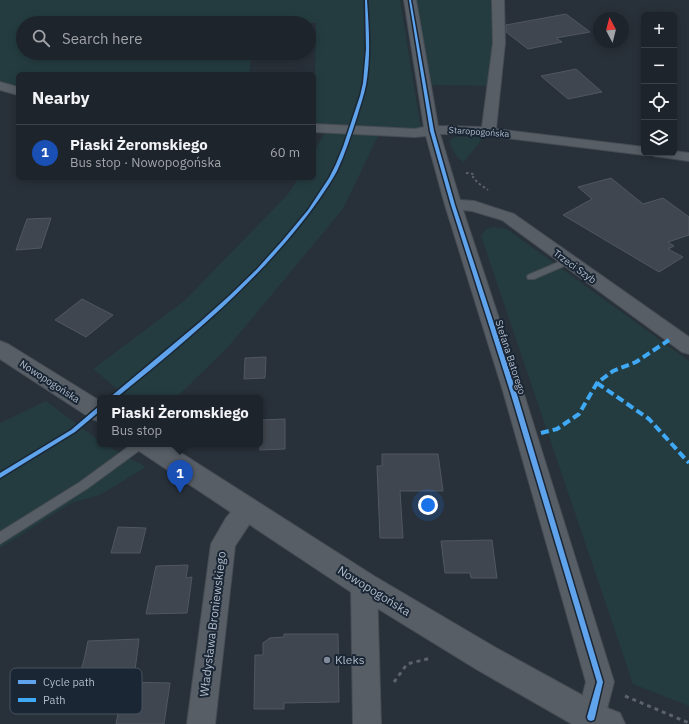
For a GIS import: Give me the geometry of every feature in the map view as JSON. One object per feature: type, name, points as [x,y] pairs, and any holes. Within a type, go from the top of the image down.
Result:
[{"type":"street","name":"Stefana Batorego","points":[[410,0],[432,131],[453,204],[513,391],[600,682],[600,720]]},
{"type":"street","points":[[489,132],[499,43],[498,0]]},
{"type":"street","points":[[0,86],[16,90]]},
{"type":"street","name":"Staropogońska","points":[[316,128],[415,133],[444,130],[489,132],[641,151]]},
{"type":"street","points":[[677,155],[689,157]]},
{"type":"street","name":"Trzeci Szyb","points":[[453,204],[474,206],[508,217],[689,347]]},
{"type":"street","name":"Nowopogońska","points":[[0,348],[97,411]]},
{"type":"street","name":"Nowopogońska","points":[[153,447],[364,585],[487,659],[600,720]]},
{"type":"street","name":"Władysława Broniewskiego","points":[[201,724],[223,544],[234,524],[248,508]]},
{"type":"street","points":[[364,585],[367,724]]},
{"type":"lane","points":[[531,277],[568,261]]},
{"type":"lane","points":[[0,539],[84,485],[136,447]]},
{"type":"path","points":[[389,688],[407,664],[433,657]]},
{"type":"path","points":[[624,689],[626,697]]},
{"type":"green space","points":[[0,0],[400,0],[420,123],[427,136],[380,132],[343,209],[229,346],[179,395],[124,395],[93,369],[184,301],[289,193],[297,180],[316,180],[316,148],[326,131],[316,130],[316,16],[16,16],[16,60],[251,60],[249,72],[16,72],[16,86],[0,82]]},
{"type":"green space","points":[[414,0],[498,0],[497,86],[432,85]]},
{"type":"green space","points":[[455,137],[483,138],[464,162],[458,158],[449,141]]},
{"type":"green space","points":[[493,227],[507,229],[689,361],[689,706],[633,684],[481,236],[486,229]]},
{"type":"green space","points":[[46,401],[97,439],[97,447],[109,447],[146,467],[100,495],[71,503],[0,548],[0,423]]},
{"type":"building","points":[[566,14],[590,32],[556,38],[562,42],[528,49],[506,32],[506,25]]},
{"type":"building","points":[[576,69],[602,92],[568,99],[541,76]]},
{"type":"building","points":[[611,178],[643,204],[663,198],[689,217],[689,235],[668,242],[674,246],[668,249],[683,257],[659,272],[563,215],[592,199],[578,187]]},
{"type":"building","points":[[51,218],[41,248],[16,250],[27,219]]},
{"type":"building","points":[[82,299],[113,315],[86,337],[55,320]]},
{"type":"building","points":[[266,357],[265,378],[244,379],[245,358]]},
{"type":"building","points":[[285,419],[285,449],[260,450],[260,447],[263,447],[263,420]]},
{"type":"building","points":[[382,454],[438,454],[443,491],[400,491],[403,538],[380,538],[377,466],[382,466]]},
{"type":"building","points":[[118,527],[146,528],[140,553],[111,553]]},
{"type":"building","points":[[492,540],[497,578],[471,578],[470,573],[445,573],[441,541]]},
{"type":"building","points":[[188,565],[186,578],[192,577],[187,613],[146,614],[156,566]]},
{"type":"building","points":[[284,634],[338,634],[339,702],[284,703],[284,709],[254,709],[255,655],[263,655],[263,643],[270,638],[284,637]]},
{"type":"building","points":[[139,639],[135,668],[82,668],[88,641]]},
{"type":"building","points":[[142,682],[170,683],[164,724],[116,724],[118,714],[142,714]]},
{"type":"marked path","points":[[541,433],[557,429],[579,414],[597,383],[613,371],[636,362],[669,340]]},
{"type":"marked path","points":[[597,383],[649,419],[689,463]]},
{"type":"cycle path","points":[[116,395],[202,323],[259,270],[285,241],[331,178],[345,147],[364,83],[367,49],[366,0]]},
{"type":"cycle path","points":[[410,0],[432,131],[453,205],[513,391],[600,682],[591,717]]},
{"type":"cycle path","points":[[0,476],[73,431],[97,411]]},
{"type":"place","name":"Piaski Żeromskiego","points":[[180,493]]},
{"type":"place","name":"Kleks","points":[[327,660]]}]
